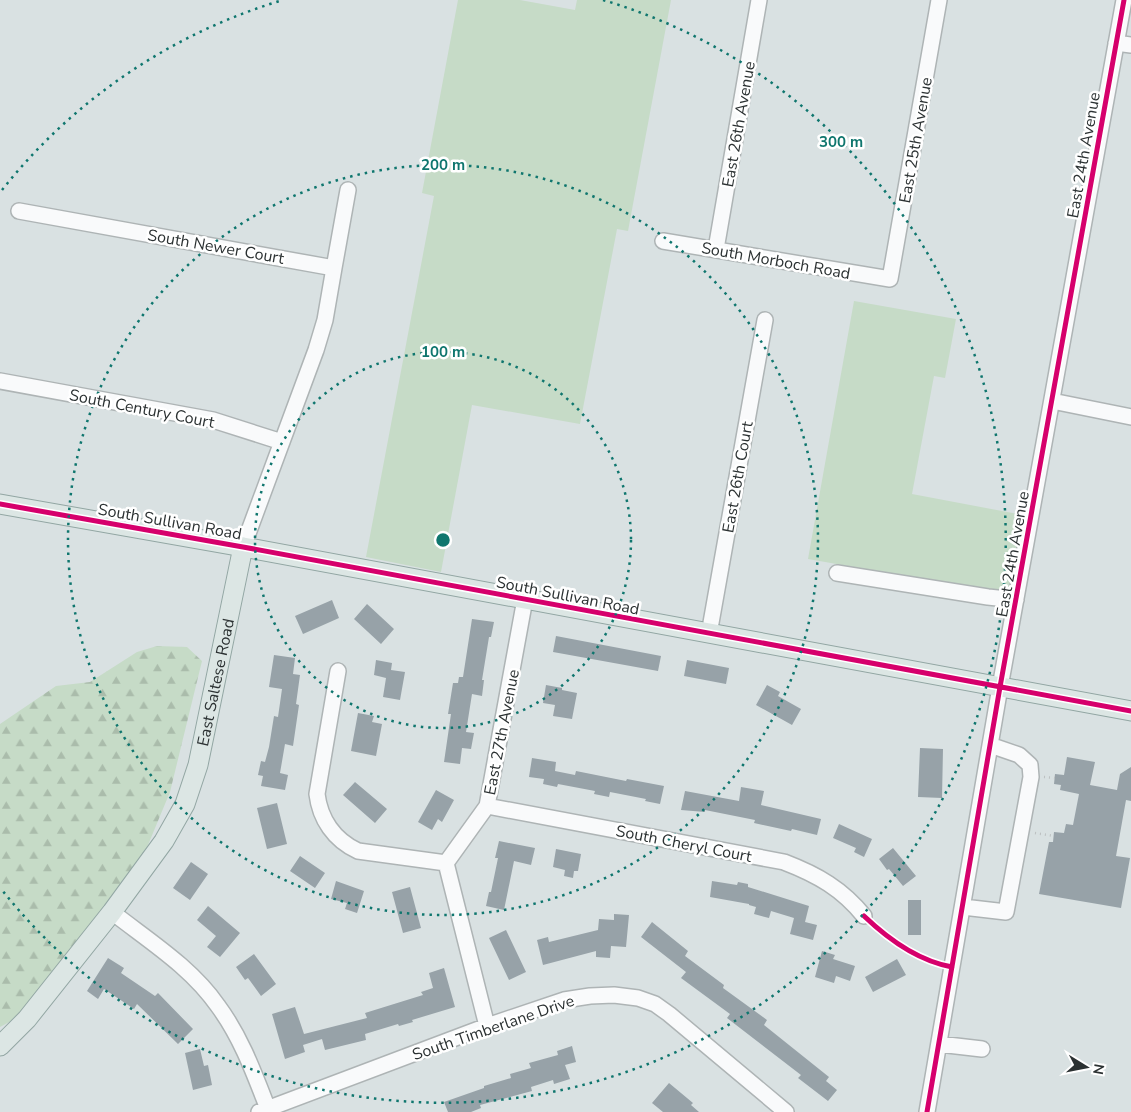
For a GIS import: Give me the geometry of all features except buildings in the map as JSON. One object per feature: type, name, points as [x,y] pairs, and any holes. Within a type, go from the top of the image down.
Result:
[{"type":"main road","name":"South Sullivan Road","points":[[0,504],[1131,711]]},
{"type":"main road","name":"East Saltese Road","points":[[0,1046],[27,1019],[112,912],[164,841],[185,804],[198,765],[243,547]]},
{"type":"street","name":"East 26th Avenue","points":[[716,249],[759,0]]},
{"type":"street","name":"East 25th Avenue","points":[[890,279],[939,0]]},
{"type":"street","name":"East 24th Avenue","points":[[927,1112],[1000,687],[1052,401],[1124,44],[1124,0]]},
{"type":"street","points":[[334,268],[348,190]]},
{"type":"street","name":"South Newer Court","points":[[19,210],[334,268]]},
{"type":"street","name":"South Morboch Road","points":[[662,241],[890,279]]},
{"type":"street","name":"East Saltese Road","points":[[243,547],[316,350],[325,320],[334,268]]},
{"type":"street","name":"East 26th Court","points":[[709,634],[766,320]]},
{"type":"street","name":"South Century Court","points":[[0,381],[213,420],[282,442]]},
{"type":"street","points":[[1052,401],[1131,417]]},
{"type":"street","points":[[837,573],[988,598],[1016,600]]},
{"type":"street","name":"East 27th Avenue","points":[[446,863],[487,806],[525,599]]},
{"type":"street","points":[[338,671],[318,794],[319,807],[324,820],[339,839],[347,846],[358,851],[446,863],[487,1026]]},
{"type":"street","points":[[963,907],[1006,912],[1031,777],[1030,765],[1019,755],[990,745]]},
{"type":"street","name":"South Cheryl Court","points":[[487,806],[784,862],[826,881],[851,900],[864,916]]},
{"type":"street","points":[[112,912],[176,961],[201,984],[218,1006],[236,1034],[249,1060],[264,1110]]},
{"type":"street","name":"South Timberlane Drive","points":[[264,1110],[487,1026],[564,1000],[614,995],[638,998],[655,1004],[786,1112]]},
{"type":"street","points":[[939,1044],[982,1049]]},
{"type":"path","points":[[1043,776],[1054,778]]},
{"type":"path","points":[[1033,833],[1054,836]]},
{"type":"green space","points":[[458,0],[520,0],[575,10],[577,0],[671,0],[628,231],[617,229],[580,424],[472,405],[441,572],[366,557],[434,196],[422,193]]},
{"type":"green space","points":[[854,301],[956,319],[945,378],[934,376],[912,494],[1023,515],[1008,594],[808,559]]},
{"type":"green space","points":[[157,646],[187,647],[202,661],[170,792],[143,857],[15,1019],[0,1027],[0,724],[56,686],[90,682],[137,652]]},
{"type":"cycle path","points":[[927,1112],[1000,687],[1124,0]]},
{"type":"cycle path","points":[[0,504],[1131,711]]},
{"type":"cycle path","points":[[864,916],[883,933],[905,948],[928,960],[952,967]]}]
